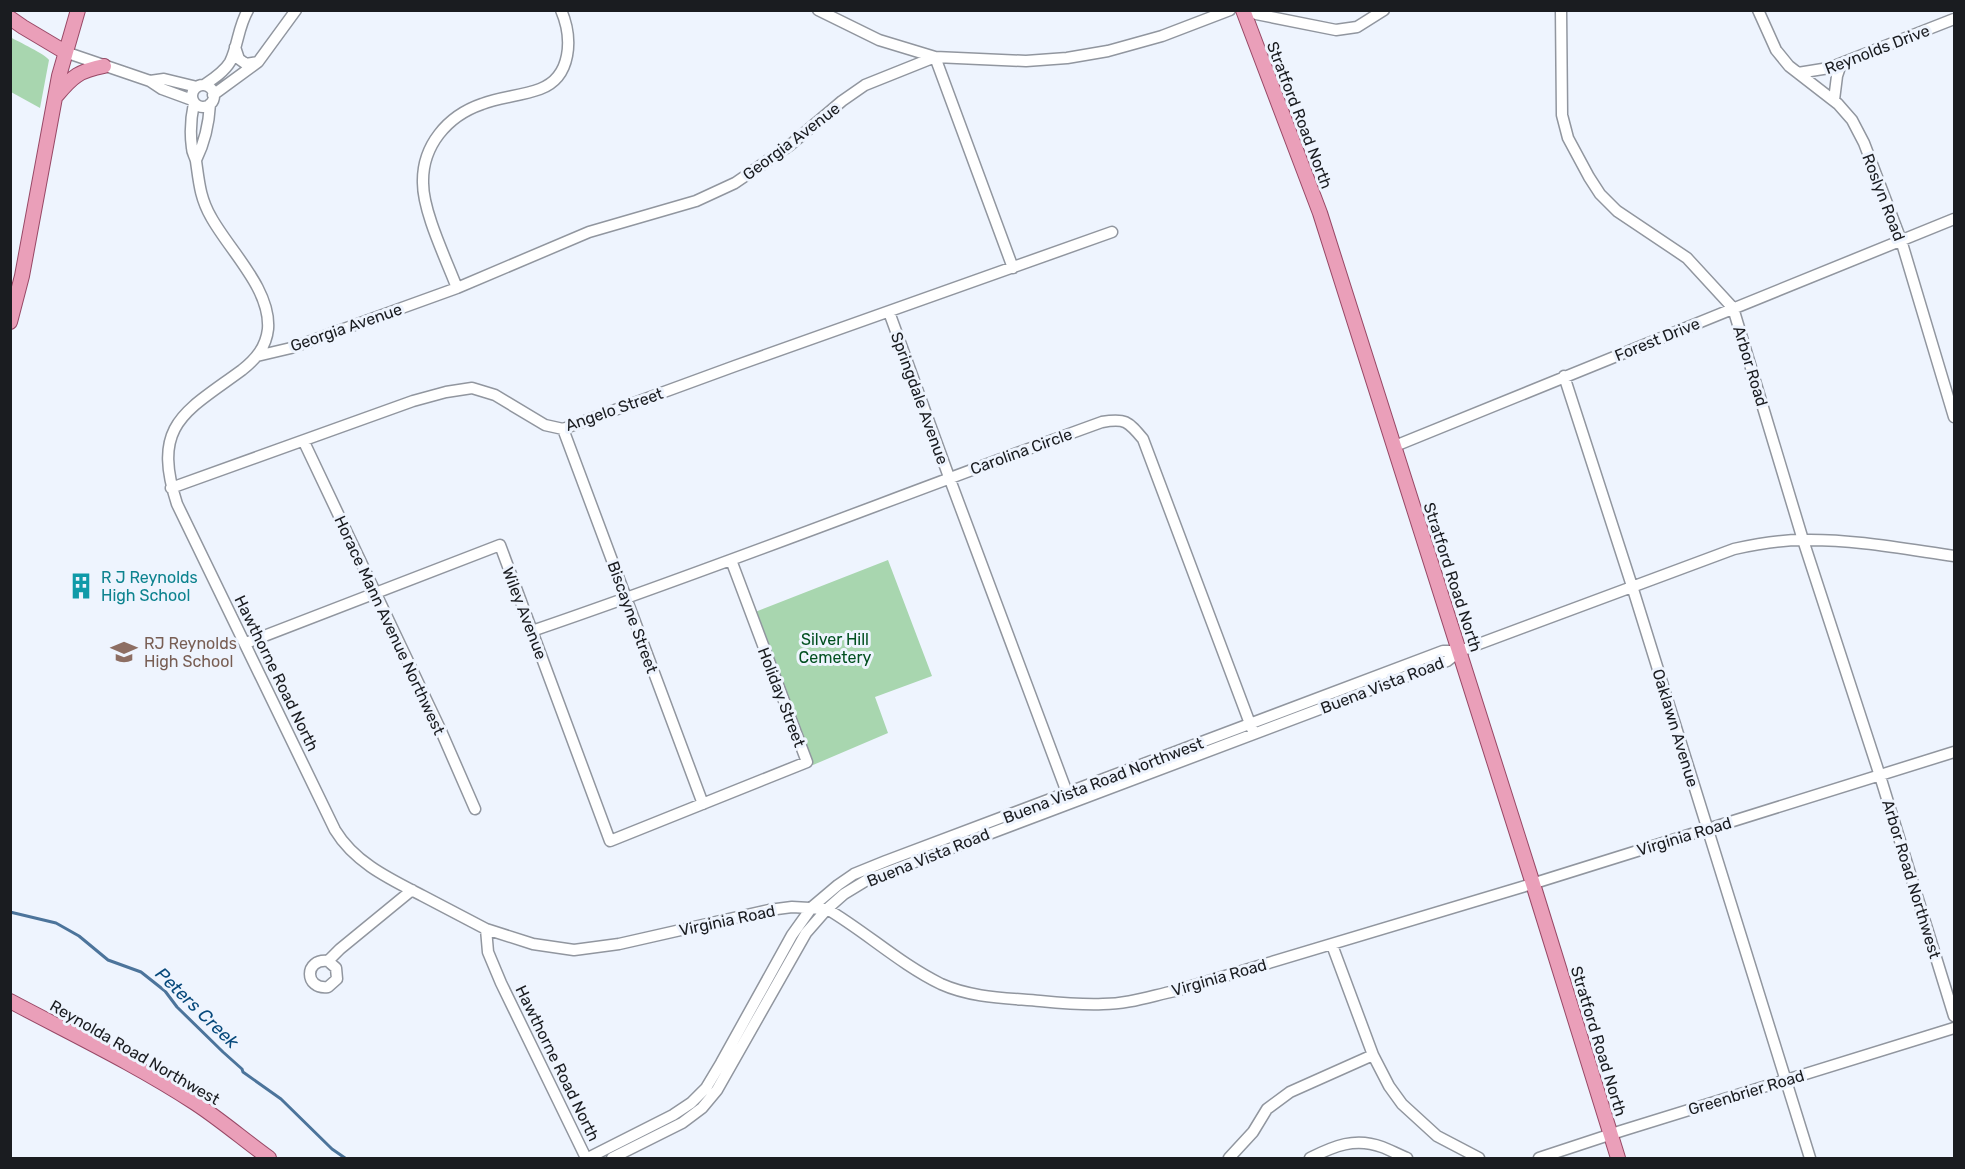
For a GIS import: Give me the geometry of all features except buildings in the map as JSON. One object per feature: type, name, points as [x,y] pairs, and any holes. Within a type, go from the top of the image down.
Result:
[{"type":"main road","points":[[10,322],[22,276],[65,52],[78,10]]},
{"type":"main road","name":"Stratford Road North","points":[[1243,10],[1320,213],[1618,1158]]},
{"type":"main road","points":[[10,18],[65,52]]},
{"type":"main road","points":[[56,97],[77,74],[104,66]]},
{"type":"main road","name":"Reynolda Road Northwest","points":[[10,1000],[193,1101],[269,1158]]},
{"type":"street","points":[[193,101],[192,92],[221,73],[229,63],[238,32],[248,10]]},
{"type":"street","points":[[65,52],[150,81],[200,106],[212,100],[258,62],[296,10]]},
{"type":"street","points":[[457,288],[424,202],[422,181],[425,162],[434,139],[465,111],[541,88],[558,77],[566,63],[569,39],[561,10]]},
{"type":"street","points":[[818,10],[879,40],[935,57],[1012,268]]},
{"type":"street","name":"Georgia Avenue","points":[[257,356],[291,348],[457,288],[589,232],[696,201],[735,183],[789,146],[842,101],[865,85],[935,57],[1026,61],[1067,58],[1108,51],[1162,36],[1230,10]]},
{"type":"street","points":[[1249,10],[1256,14],[1336,30],[1357,27],[1384,10]]},
{"type":"street","name":"Arbor Road","points":[[1561,10],[1563,116],[1568,138],[1585,171],[1600,194],[1617,212],[1687,258],[1733,308],[1803,540],[1880,776]]},
{"type":"street","name":"Roslyn Road","points":[[1758,10],[1776,50],[1798,73],[1834,100],[1852,120],[1864,142],[1901,240],[1954,415]]},
{"type":"street","name":"Reynolds Drive","points":[[1798,73],[1814,72],[1841,64],[1954,19]]},
{"type":"street","points":[[235,46],[239,59],[246,64],[258,62]]},
{"type":"street","points":[[1834,100],[1841,64]]},
{"type":"street","points":[[150,81],[164,79],[200,86],[212,90],[212,100]]},
{"type":"street","name":"Hawthorne Road North","points":[[196,160],[201,150],[212,100]]},
{"type":"street","name":"Hawthorne Road North","points":[[193,101],[192,150],[206,209],[256,285],[265,303],[268,329],[264,344],[257,356],[246,367],[196,403],[178,422],[168,453],[171,488],[185,523],[343,843],[374,869],[486,929],[488,952],[501,983],[587,1158]]},
{"type":"street","name":"Forest Drive","points":[[1395,446],[1954,219]]},
{"type":"street","name":"Springdale Avenue","points":[[1069,797],[889,312],[1112,232]]},
{"type":"street","name":"Angelo Street","points":[[171,488],[413,401],[472,388],[495,395],[545,425],[564,429],[889,312]]},
{"type":"street","name":"Oaklawn Avenue","points":[[1564,376],[1632,586],[1810,1158]]},
{"type":"street","name":"Carolina Circle","points":[[532,631],[626,599],[949,477],[1102,422],[1118,419],[1132,425],[1143,439],[1252,729]]},
{"type":"street","name":"Biscayne Street","points":[[564,429],[703,804]]},
{"type":"street","name":"Horace Mann Avenue Northwest","points":[[304,442],[441,731],[475,809]]},
{"type":"street","name":"Buena Vista Road","points":[[827,909],[843,894],[867,880],[1069,797],[1252,729],[1447,662],[1460,651],[1734,549],[1759,543],[1803,540],[1855,543],[1954,556]]},
{"type":"street","name":"Wiley Avenue","points":[[246,643],[500,545],[610,842],[703,804]]},
{"type":"street","name":"Holiday Street","points":[[703,804],[807,762],[731,560]]},
{"type":"street","name":"Virginia Road","points":[[486,929],[533,944],[574,950],[619,944],[769,910],[812,907],[827,909],[920,972],[960,991],[988,997],[1104,1005],[1146,998],[1332,945],[1954,752]]},
{"type":"street","name":"Arbor Road Northwest","points":[[1880,776],[1954,1016]]},
{"type":"street","name":"Buena Vista Road Northwest","points":[[587,1158],[674,1115],[706,1088],[792,935],[812,907],[838,885],[867,868],[1069,797]]},
{"type":"street","points":[[328,961],[412,890]]},
{"type":"street","points":[[612,1158],[682,1122],[702,1108],[717,1090],[806,933],[827,909]]},
{"type":"street","points":[[1332,945],[1373,1055],[1389,1086],[1402,1104],[1419,1121],[1446,1141],[1479,1158]]},
{"type":"street","name":"Greenbrier Road","points":[[1539,1158],[1954,1028]]},
{"type":"street","points":[[1229,1158],[1253,1132],[1267,1109],[1278,1100],[1290,1092],[1373,1055]]},
{"type":"street","points":[[1310,1158],[1342,1143],[1381,1146],[1407,1158]]},
{"type":"green space","points":[[10,37],[49,60],[40,108],[11,92]]},
{"type":"green space","name":"Silver Hill Cemetery","points":[[888,560],[932,676],[875,697],[888,733],[813,765],[755,612]]},
{"type":"waterway","name":"Peters Creek","points":[[10,912],[56,923],[79,936],[108,960],[141,972],[165,991],[177,1007],[243,1072],[281,1099],[332,1149],[345,1158]]},
{"type":"place","name":"R J Reynolds High School","points":[[81,586]]},
{"type":"place","name":"RJ Reynolds High School","points":[[124,652]]}]
